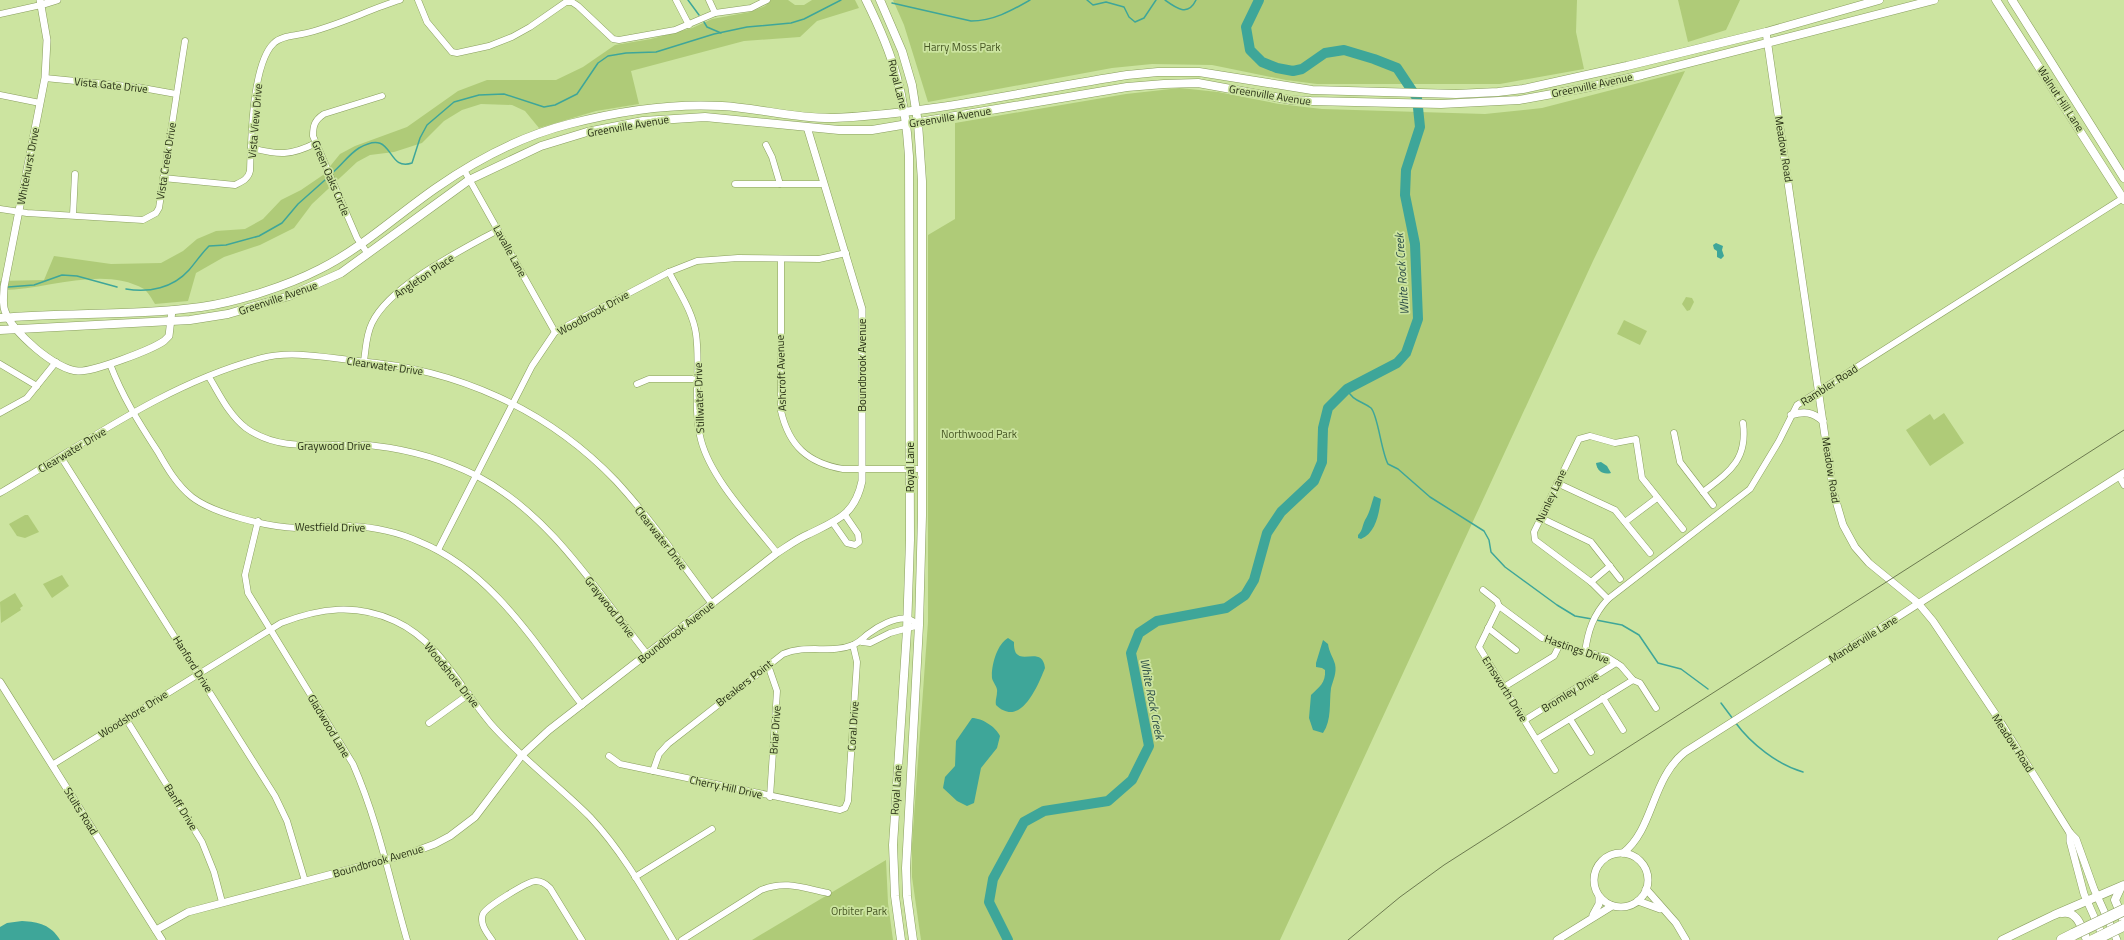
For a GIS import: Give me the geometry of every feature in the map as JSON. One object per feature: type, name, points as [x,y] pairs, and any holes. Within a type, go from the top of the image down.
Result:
[{"type":"highway","points":[[2062,940],[2124,910]]},
{"type":"highway","points":[[2094,940],[2124,925]]},
{"type":"main road","name":"Royal Lane","points":[[866,0],[894,62],[907,124],[910,231],[910,469],[907,630],[894,825],[895,896],[901,940]]},
{"type":"main road","name":"Greenville Avenue","points":[[4,318],[172,310],[219,304],[294,281],[333,263],[436,188],[464,170],[516,142],[565,125],[603,116],[664,107],[724,106],[807,116],[852,117],[917,110],[1140,73],[1199,72],[1312,90],[1478,93],[1523,89],[1640,63],[1766,32],[1879,0]]},
{"type":"main road","name":"Greenville Avenue","points":[[0,330],[219,316],[289,296],[326,281],[368,254],[470,180],[541,146],[606,128],[665,119],[723,117],[807,127],[865,130],[918,123],[1146,85],[1198,83],[1298,100],[1441,104],[1526,99],[1642,75],[1768,44],[1850,21],[1934,0]]},
{"type":"main road","name":"Walnut Hill Lane","points":[[1996,0],[2124,198]]},
{"type":"main road","name":"Walnut Hill Lane","points":[[2012,0],[2124,178]]},
{"type":"main road","name":"Royal Lane","points":[[881,2],[902,51],[917,110],[923,208],[922,469],[919,625],[906,868],[907,896],[913,940]]},
{"type":"main road","points":[[871,10],[881,2]]},
{"type":"main road","points":[[1848,8],[1850,21]]},
{"type":"main road","points":[[1640,63],[1642,75]]},
{"type":"main road","points":[[1582,75],[1585,88]]},
{"type":"main road","points":[[2057,94],[2067,88]]},
{"type":"main road","points":[[1523,89],[1526,99]]},
{"type":"main road","points":[[1035,90],[1037,103]]},
{"type":"main road","points":[[723,117],[724,106]]},
{"type":"main road","points":[[664,107],[665,119]]},
{"type":"main road","points":[[603,116],[606,128]]},
{"type":"main road","points":[[2002,940],[2054,915],[2123,885]]},
{"type":"main road","points":[[2123,885],[2115,900],[2124,922]]},
{"type":"main road","points":[[895,896],[907,896]]},
{"type":"main road","points":[[2054,915],[2066,912],[2074,915],[2087,940]]},
{"type":"street","points":[[0,14],[40,2],[57,0]]},
{"type":"street","name":"Vista View Drive","points":[[163,178],[236,185],[248,177],[250,171],[251,148],[259,79],[264,60],[275,42],[281,38],[337,24],[400,0]]},
{"type":"street","points":[[418,0],[421,9],[431,26],[452,52],[458,54],[489,46],[512,37],[530,27],[566,2],[572,2],[578,6],[608,35],[613,39],[619,40],[675,30],[715,13],[751,8],[767,0]]},
{"type":"street","points":[[676,0],[689,25]]},
{"type":"street","points":[[709,0],[715,13]]},
{"type":"street","name":"Whitehurst Drive","points":[[40,2],[47,40],[45,78],[4,287],[4,318],[25,339],[56,362],[72,370],[81,371],[110,364],[164,341],[168,336],[172,310]]},
{"type":"street","name":"Meadow Road","points":[[1766,32],[1834,498],[1839,517],[1848,537],[1861,556],[1918,603],[1933,621],[1956,655],[2070,833],[2076,838],[2098,896],[2117,940]]},
{"type":"street","name":"Vista Creek Drive","points":[[19,212],[143,220],[149,219],[159,208],[185,41]]},
{"type":"street","name":"Vista Gate Drive","points":[[45,78],[137,87],[176,94]]},
{"type":"street","points":[[0,95],[40,103]]},
{"type":"street","name":"Green Oaks Circle","points":[[368,254],[361,244],[316,143],[313,136],[313,128],[317,119],[324,114],[382,96]]},
{"type":"street","name":"Boundbrook Avenue","points":[[156,930],[188,912],[386,860],[436,844],[464,826],[486,805],[522,755],[538,740],[777,553],[796,540],[845,515],[851,508],[860,491],[862,469],[862,309],[807,127],[807,116]]},
{"type":"street","points":[[251,148],[284,154],[298,152],[316,143]]},
{"type":"street","points":[[766,145],[772,157],[780,184]]},
{"type":"street","name":"Lavalle Lane","points":[[464,170],[555,332]]},
{"type":"street","points":[[73,216],[75,174]]},
{"type":"street","points":[[735,184],[824,184]]},
{"type":"street","name":"Rambler Road","points":[[1585,652],[1590,627],[1601,607],[1608,600],[1750,489],[1779,441],[1791,414],[1797,405],[2124,198]]},
{"type":"street","points":[[0,209],[19,212]]},
{"type":"street","name":"Angleton Place","points":[[364,361],[369,328],[376,314],[386,303],[432,268],[498,230]]},
{"type":"street","name":"Woodbrook Drive","points":[[438,550],[541,350],[555,332],[669,272],[697,260],[819,259],[846,253]]},
{"type":"street","name":"Ashcroft Avenue","points":[[781,260],[780,403],[784,425],[796,446],[816,461],[843,469],[922,469]]},
{"type":"street","name":"Stillwater Drive","points":[[669,272],[690,315],[696,332],[698,426],[707,457],[721,481],[777,553]]},
{"type":"street","name":"Clearwater Drive","points":[[0,493],[133,413],[209,377],[264,357],[279,356],[364,361],[395,365],[437,374],[473,386],[513,403],[566,437],[607,473],[633,502],[712,604]]},
{"type":"street","points":[[0,413],[26,398],[56,362]]},
{"type":"street","points":[[0,364],[37,386]]},
{"type":"street","name":"Westfield Drive","points":[[110,364],[123,396],[133,413],[172,475],[192,497],[220,512],[258,521],[295,528],[369,527],[400,535],[438,550],[465,567],[484,583],[503,603],[582,705]]},
{"type":"street","name":"Graywood Drive","points":[[209,377],[237,420],[247,428],[272,440],[299,446],[346,444],[394,449],[425,455],[476,476],[520,505],[554,536],[647,654]]},
{"type":"street","points":[[638,384],[649,379],[697,379]]},
{"type":"street","points":[[1791,414],[1801,412],[1809,413],[1823,421]]},
{"type":"street","points":[[1703,492],[1726,474],[1740,457],[1743,447],[1743,423]]},
{"type":"street","points":[[1674,434],[1680,462],[1714,505]]},
{"type":"street","name":"Nunley Lane","points":[[1608,600],[1591,582],[1535,540],[1534,532],[1575,444],[1584,436],[1615,443],[1636,440],[1642,478],[1656,498]]},
{"type":"street","name":"Hanford Drive","points":[[61,456],[275,796],[286,821],[304,882]]},
{"type":"street","points":[[2121,475],[2124,485]]},
{"type":"street","name":"Manderville Lane","points":[[1623,853],[1637,838],[1664,777],[1671,766],[1685,752],[2121,475]]},
{"type":"street","points":[[1557,483],[1615,510],[1650,553]]},
{"type":"street","points":[[1625,522],[1656,498],[1683,529]]},
{"type":"street","points":[[833,522],[847,543],[855,545],[859,542],[858,534],[845,515]]},
{"type":"street","points":[[1541,518],[1591,542],[1620,579]]},
{"type":"street","name":"Gladwood Lane","points":[[258,521],[246,565],[245,585],[252,602],[353,764],[366,793],[386,860],[407,940]]},
{"type":"street","points":[[1591,582],[1610,566]]},
{"type":"street","name":"Hastings Drive","points":[[1483,590],[1497,601],[1499,606],[1542,638],[1585,652],[1607,657],[1616,663],[1633,680],[1640,683],[1656,708]]},
{"type":"street","name":"Emsworth Drive","points":[[1499,606],[1479,647],[1555,770]]},
{"type":"street","name":"Woodshore Drive","points":[[52,765],[269,629],[298,616],[322,610],[350,609],[369,611],[395,621],[417,634],[440,657],[494,726],[522,755],[591,818],[635,877],[673,940]]},
{"type":"street","points":[[907,619],[919,625]]},
{"type":"street","name":"Breakers Point","points":[[862,642],[866,636],[881,626],[907,619]]},
{"type":"street","name":"Breakers Point","points":[[653,771],[659,754],[668,744],[768,665],[791,651],[837,649],[862,642],[870,643],[890,633],[907,630],[919,625]]},
{"type":"street","points":[[1488,628],[1516,650]]},
{"type":"street","points":[[1504,687],[1554,656],[1560,644]]},
{"type":"street","name":"Coral Drive","points":[[845,808],[848,801],[857,662],[853,645]]},
{"type":"street","name":"Bromley Drive","points":[[1525,720],[1616,663]]},
{"type":"street","name":"Briar Drive","points":[[768,665],[778,691],[770,797]]},
{"type":"street","points":[[1537,739],[1633,680]]},
{"type":"street","name":"Stults Road","points":[[0,682],[162,940]]},
{"type":"street","points":[[429,723],[469,694]]},
{"type":"street","points":[[1603,698],[1623,730]]},
{"type":"street","name":"Banff Drive","points":[[126,719],[202,842],[214,872],[222,902]]},
{"type":"street","points":[[1570,719],[1591,752]]},
{"type":"street","name":"Cherry Hill Drive","points":[[609,756],[620,764],[835,810],[845,808]]},
{"type":"street","points":[[635,877],[712,829]]},
{"type":"street","name":"Meadow Road","points":[[2070,833],[2070,841],[2086,901],[2104,940]]},
{"type":"street","name":"Manderville Lane","points":[[1637,838],[1638,858]]},
{"type":"street","points":[[1623,853],[1638,858],[1646,871],[1648,879],[1646,889],[1638,901],[1625,907],[1612,906],[1599,897],[1595,888],[1594,880],[1597,868],[1605,858],[1613,854],[1623,853]]},
{"type":"street","points":[[492,940],[484,928],[482,921],[483,914],[487,908],[535,881],[544,883],[550,888],[582,940]]},
{"type":"street","points":[[682,940],[761,890],[772,886],[790,885],[828,893]]},
{"type":"street","points":[[1646,889],[1676,923],[1686,940]]},
{"type":"street","points":[[1591,919],[1598,904],[1599,897]]},
{"type":"street","points":[[1638,901],[1665,912]]},
{"type":"street","points":[[1557,940],[1612,906]]},
{"type":"green space","points":[[771,0],[788,0],[795,5],[804,5],[812,0],[855,0],[859,8],[817,21],[800,37],[744,41],[631,71],[639,104],[596,111],[539,128],[525,111],[512,105],[481,104],[462,110],[444,121],[422,143],[394,152],[370,155],[357,162],[312,204],[294,228],[260,245],[224,257],[196,273],[188,301],[155,304],[144,289],[127,282],[110,279],[91,279],[35,287],[0,290],[0,281],[44,280],[54,256],[111,264],[161,263],[183,251],[197,239],[216,231],[245,229],[263,219],[281,200],[301,190],[323,175],[340,154],[355,146],[407,127],[458,91],[487,80],[556,80],[583,67],[615,45],[651,39],[692,28],[712,19],[750,12],[765,6]]},
{"type":"green space","name":"Harry Moss Park","points":[[893,0],[1577,0],[1576,32],[1584,69],[1500,84],[1317,84],[1286,80],[1212,65],[1152,64],[1112,68],[928,102],[904,25]]},
{"type":"green space","points":[[1678,0],[1740,0],[1726,30],[1688,42]]},
{"type":"green space","name":"Northwood Park","points":[[1685,71],[1593,261],[1280,940],[921,940],[912,877],[912,844],[928,622],[928,235],[955,219],[955,123],[1126,94],[1180,88],[1218,92],[1279,104],[1322,109],[1485,114],[1542,108]]},
{"type":"green space","points":[[1686,297],[1692,298],[1694,302],[1690,310],[1687,311],[1682,304]]},
{"type":"green space","points":[[1624,320],[1647,331],[1640,345],[1617,334]]},
{"type":"green space","points":[[1944,413],[1964,443],[1930,466],[1906,430],[1930,414],[1934,420]]},
{"type":"green space","points":[[25,515],[28,515],[39,532],[25,538],[17,536],[9,524]]},
{"type":"green space","points":[[62,575],[69,586],[52,598],[43,584]]},
{"type":"green space","points":[[15,593],[23,606],[20,608],[21,610],[1,623],[0,602]]},
{"type":"green space","name":"Orbiter Park","points":[[886,860],[888,903],[893,940],[752,940]]},
{"type":"water","points":[[1716,243],[1723,246],[1722,250],[1724,256],[1721,259],[1717,257],[1717,251],[1714,249],[1713,245]]},
{"type":"water","points":[[1601,462],[1607,466],[1611,473],[1603,473],[1599,470],[1596,463]]},
{"type":"water","points":[[1374,496],[1381,499],[1376,522],[1366,536],[1361,539],[1358,538],[1358,535],[1368,514]]},
{"type":"water","points":[[1008,638],[1014,642],[1015,651],[1018,655],[1023,657],[1039,657],[1043,661],[1045,668],[1033,694],[1021,708],[1013,712],[1005,711],[996,705],[997,690],[992,678],[998,650]]},
{"type":"water","points":[[1323,640],[1328,644],[1336,670],[1331,688],[1328,723],[1323,733],[1313,730],[1309,718],[1311,695],[1323,682],[1325,674],[1325,670],[1316,667]]},
{"type":"water","points":[[972,718],[976,718],[988,724],[995,729],[1000,736],[997,748],[981,768],[974,803],[967,806],[957,801],[943,788],[945,777],[955,766],[956,741]]},
{"type":"water","points":[[22,921],[44,925],[53,931],[60,940],[0,940],[0,927],[7,923]]},
{"type":"waterway","points":[[688,0],[699,15]]},
{"type":"waterway","points":[[332,173],[355,151],[371,143],[379,143],[384,146],[397,162],[403,164],[412,163],[420,138],[427,125],[454,102],[479,95],[504,94],[544,107],[555,105],[577,94],[598,63],[608,56],[626,53],[656,52],[714,34],[747,27],[791,23],[804,19],[841,0]]},
{"type":"waterway","points":[[892,3],[971,21],[979,21],[1009,11],[1030,0]]},
{"type":"waterway","points":[[1087,0],[1093,5],[1106,2],[1124,7],[1129,17],[1135,22],[1144,18],[1156,0]]},
{"type":"waterway","points":[[1165,0],[1173,6],[1186,10],[1193,5],[1196,0]]},
{"type":"waterway","name":"White Rock Creek","points":[[1008,940],[989,902],[993,879],[1024,822],[1044,811],[1108,801],[1132,780],[1149,746],[1131,653],[1139,633],[1157,621],[1226,608],[1245,595],[1254,580],[1267,533],[1281,512],[1314,481],[1322,462],[1323,428],[1328,408],[1347,389],[1397,363],[1406,353],[1418,319],[1415,244],[1405,195],[1406,170],[1420,127],[1417,98],[1397,68],[1344,50],[1325,53],[1302,69],[1293,71],[1277,68],[1262,62],[1250,50],[1246,27],[1259,0]]},
{"type":"waterway","points":[[704,22],[707,27],[721,33]]},
{"type":"waterway","points":[[126,289],[143,290],[160,288],[168,285],[183,276],[209,246],[226,245],[259,236],[282,223],[298,204],[325,180]]},
{"type":"waterway","points":[[8,287],[34,285],[62,275],[77,276],[117,287]]},
{"type":"waterway","points":[[1347,389],[1352,396],[1371,408],[1376,418],[1383,451],[1388,464],[1398,469],[1430,497],[1484,531],[1489,540],[1491,552],[1505,567],[1557,605],[1575,616],[1592,619]]},
{"type":"waterway","points":[[1596,620],[1622,625],[1639,635],[1658,663],[1681,669],[1708,689]]},
{"type":"waterway","points":[[1721,703],[1733,719]]},
{"type":"waterway","points":[[1735,722],[1741,730],[1766,753],[1784,764],[1803,772]]},
{"type":"tram line","points":[[1348,940],[1400,897],[1444,865],[2124,430]]}]
